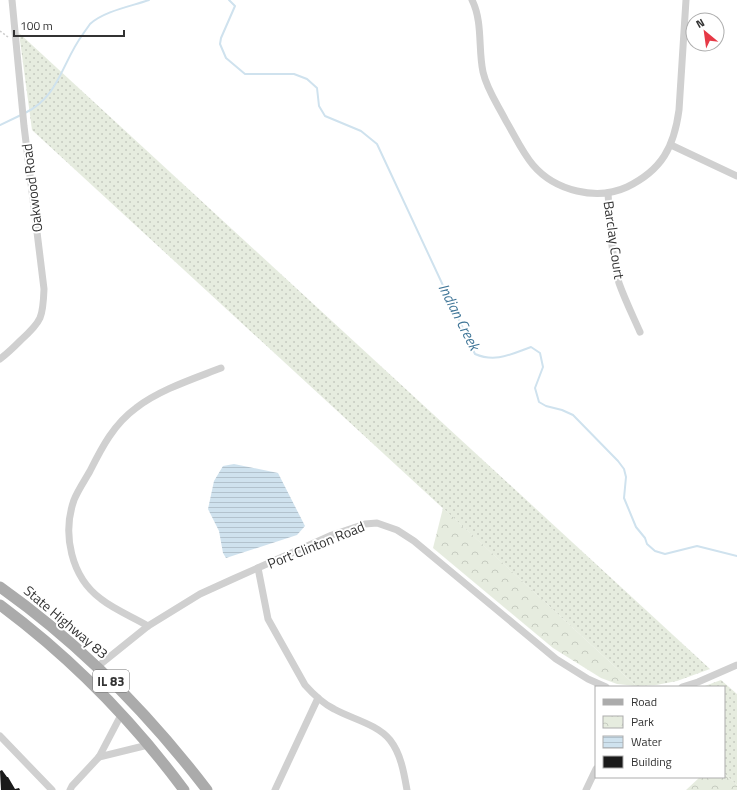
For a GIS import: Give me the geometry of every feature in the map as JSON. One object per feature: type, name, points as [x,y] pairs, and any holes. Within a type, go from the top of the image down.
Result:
[{"type":"main road","name":"State Highway 83","points":[[0,586],[97,667],[154,725],[207,790]]},
{"type":"main road","name":"State Highway 83","points":[[0,606],[47,642],[98,689],[148,745],[184,790]]},
{"type":"street","name":"Oakwood Road","points":[[0,359],[36,327],[43,308],[44,289],[24,126],[12,0]]},
{"type":"street","points":[[472,0],[477,14],[481,59],[486,83],[526,155],[534,166],[542,173],[564,187],[589,194],[608,193],[627,187],[644,177],[652,171],[663,158],[671,145],[679,110],[686,0]]},
{"type":"street","points":[[671,145],[737,176]]},
{"type":"street","name":"Barclay Court","points":[[608,193],[610,224],[616,269],[624,296],[640,332]]},
{"type":"street","points":[[148,626],[102,600],[94,593],[80,574],[70,548],[69,536],[69,521],[74,500],[105,442],[125,416],[150,398],[189,380],[221,368]]},
{"type":"street","name":"Port Clinton Road","points":[[97,667],[148,626],[200,594],[332,535],[360,525],[377,523],[397,530],[414,541],[556,659],[588,679],[604,686]]},
{"type":"street","points":[[258,568],[268,619],[305,685],[318,698],[332,708],[384,733],[391,742],[402,762],[407,790]]},
{"type":"street","points":[[685,686],[737,666]]},
{"type":"street","points":[[275,790],[318,698]]},
{"type":"street","points":[[70,790],[99,757],[122,715]]},
{"type":"street","points":[[0,736],[52,790]]},
{"type":"street","points":[[99,757],[148,745]]},
{"type":"street","points":[[586,790],[595,771]]},
{"type":"path","points":[[0,31],[15,40]]},
{"type":"green space","points":[[19,33],[710,669],[677,681],[656,685],[636,686],[32,130]]},
{"type":"green space","points":[[443,508],[636,686],[617,684],[601,678],[553,648],[433,548]]},
{"type":"green space","points":[[721,680],[737,694],[737,785],[725,774],[725,686],[705,686]]},
{"type":"green space","points":[[725,774],[737,785],[737,790],[686,790],[699,778],[725,778]]},
{"type":"water","points":[[234,464],[278,473],[305,526],[297,535],[226,558],[223,553],[219,531],[208,509],[214,481],[223,466]]},
{"type":"building","points":[[2,770],[15,789],[19,788],[20,790],[1,790],[0,771]]},
{"type":"waterway","name":"Indian Creek","points":[[25,113],[45,98],[53,88],[76,45],[90,24],[96,19],[110,12],[149,0]]},
{"type":"waterway","name":"Indian Creek","points":[[229,0],[235,6],[221,38],[220,44],[226,58],[245,74],[294,74],[307,79],[317,88],[319,106],[325,116],[361,131],[377,144],[475,354],[483,357],[497,358],[531,347],[540,353],[543,367],[535,388],[539,402],[546,406],[562,410],[573,415],[618,461],[624,469],[626,477],[624,498],[636,527],[645,538],[647,544],[655,551],[665,554],[697,546],[737,556]]},
{"type":"waterway","name":"Indian Creek","points":[[0,125],[21,115]]}]
